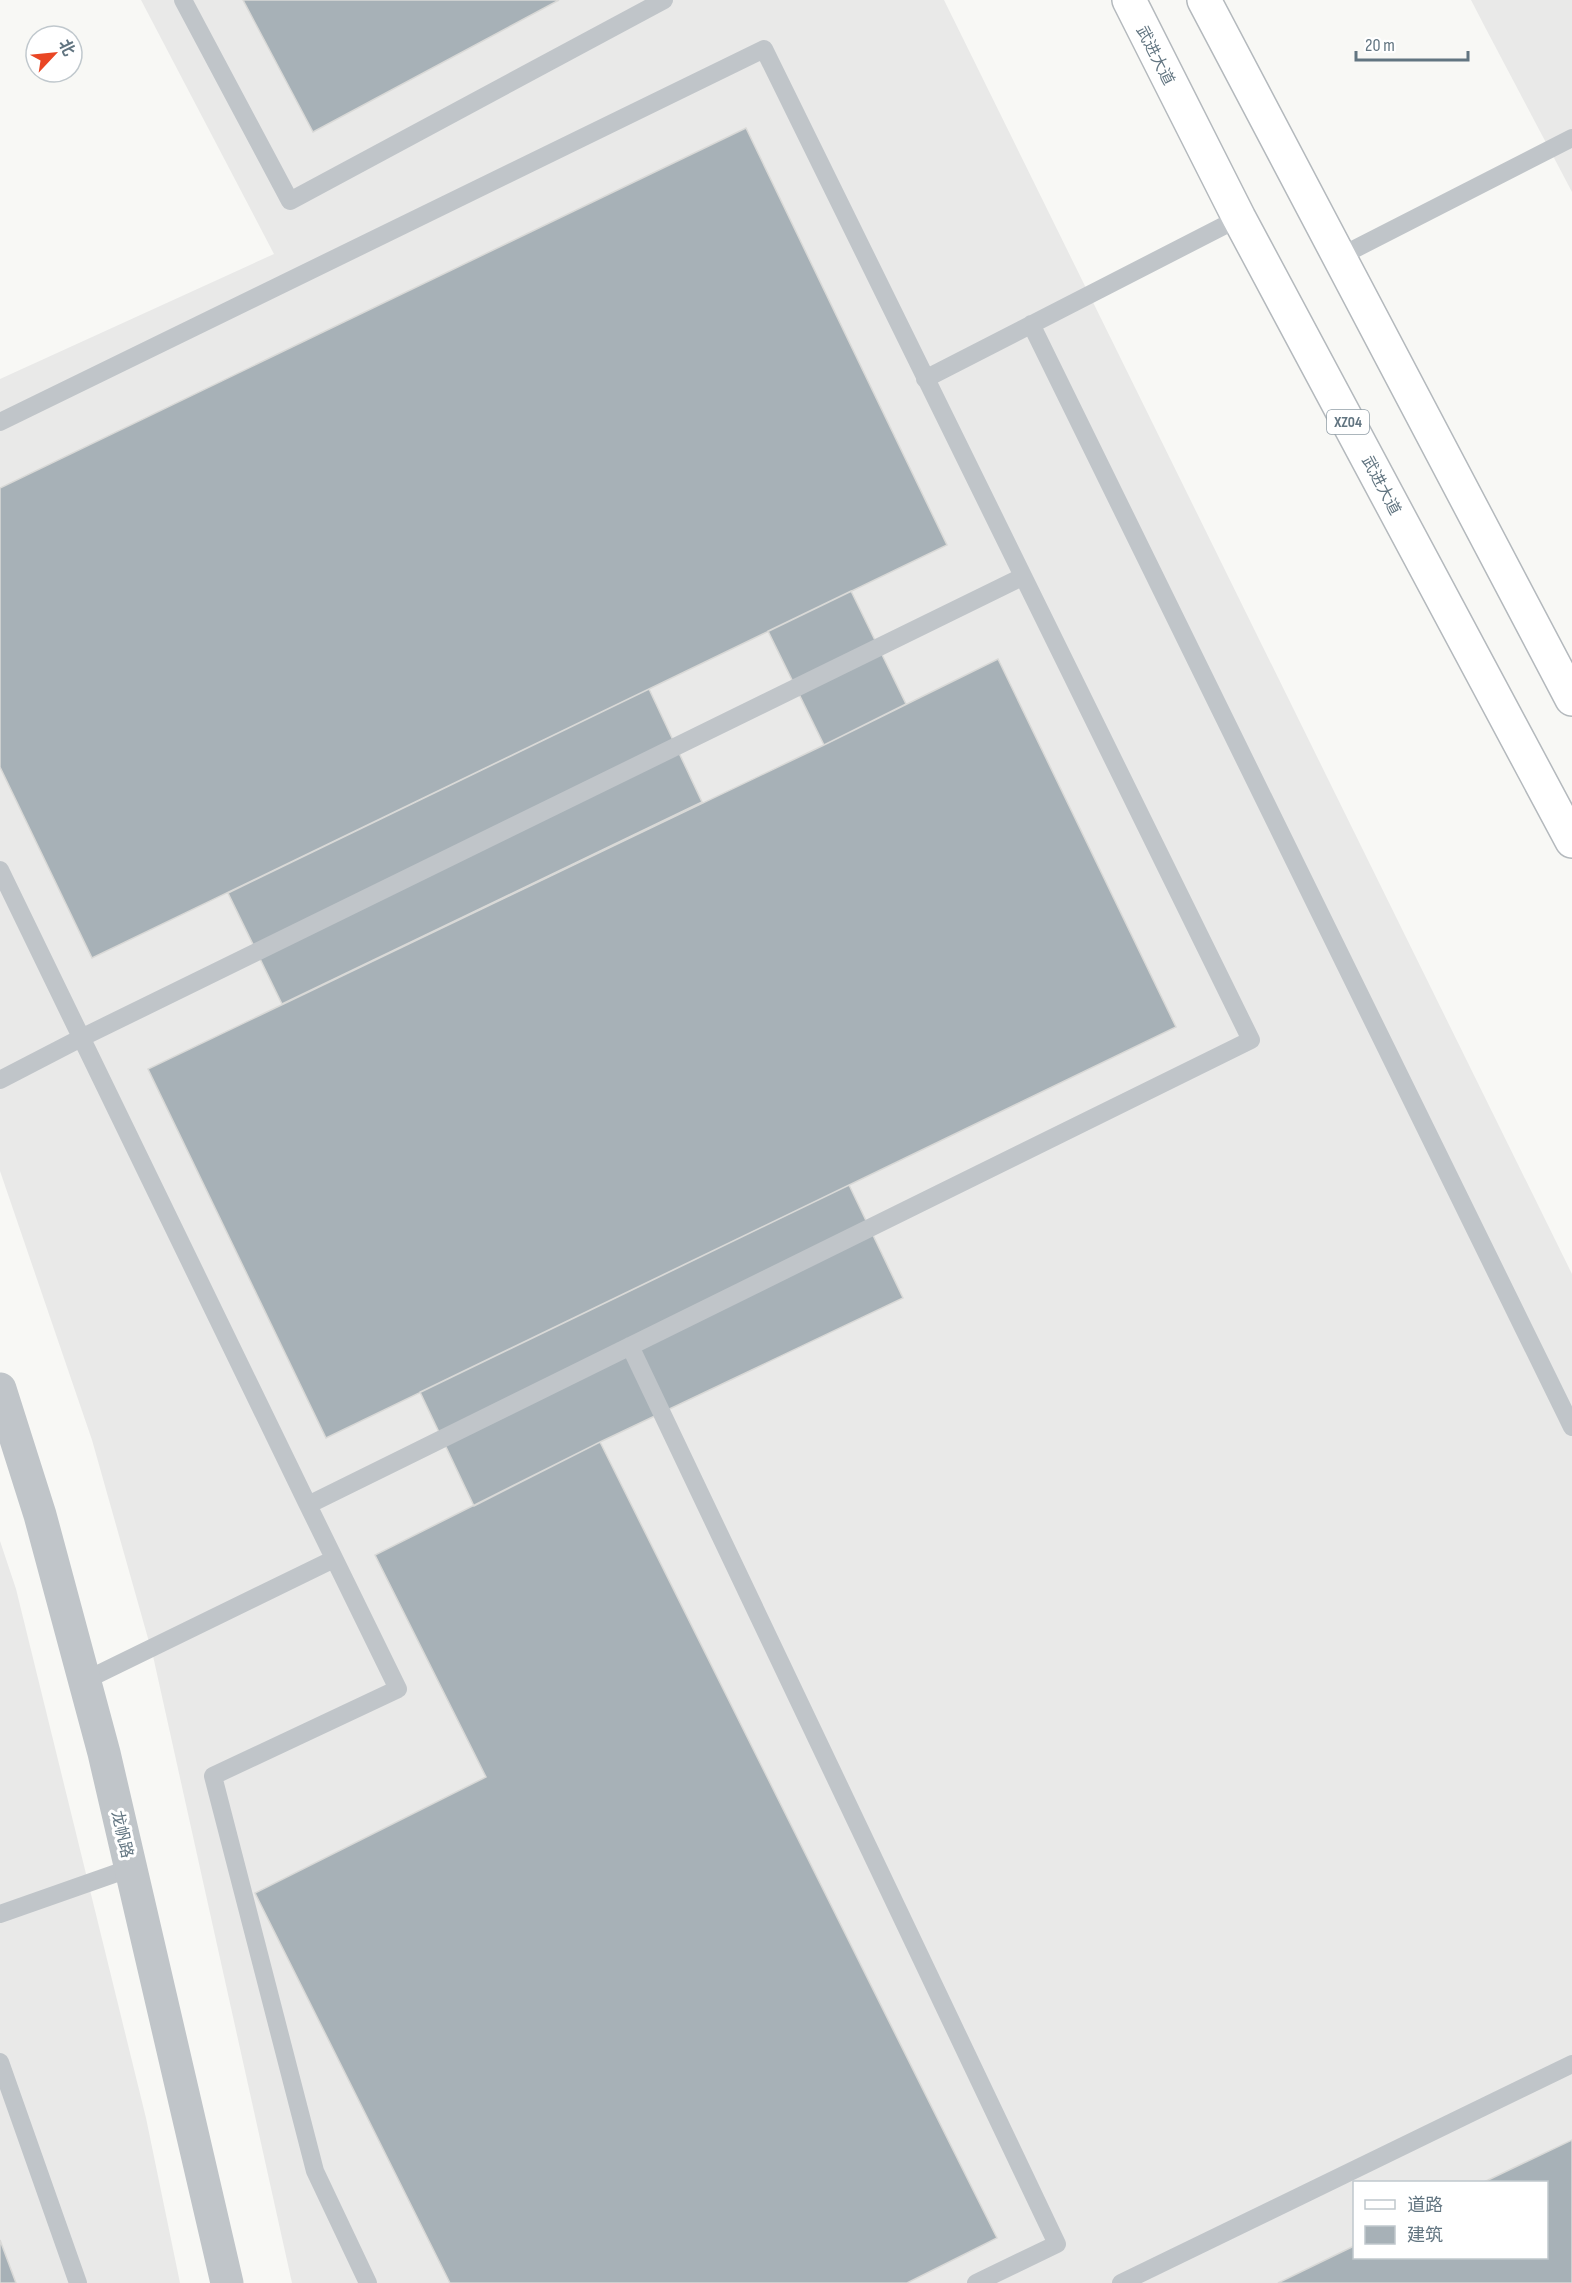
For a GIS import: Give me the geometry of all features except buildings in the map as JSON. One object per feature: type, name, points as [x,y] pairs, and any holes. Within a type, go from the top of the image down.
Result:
[{"type":"main road","name":"武进大道","points":[[1129,0],[1239,218],[1572,841]]},
{"type":"main road","points":[[1204,0],[1572,699]]},
{"type":"street","name":"龙帆路","points":[[0,1389],[40,1515],[104,1753],[227,2283]]},
{"type":"lane","points":[[183,0],[290,201],[664,0]]},
{"type":"lane","points":[[0,422],[764,49],[1251,1040],[308,1505]]},
{"type":"lane","points":[[1339,257],[1572,138]]},
{"type":"lane","points":[[925,379],[1239,218]]},
{"type":"lane","points":[[1031,324],[1572,1426]]},
{"type":"lane","points":[[0,1080],[81,1038],[1023,577]]},
{"type":"lane","points":[[0,870],[399,1689],[213,1776],[315,2171],[368,2283]]},
{"type":"lane","points":[[630,1346],[1057,2244],[976,2283]]},
{"type":"lane","points":[[84,1682],[334,1559]]},
{"type":"lane","points":[[0,1914],[131,1868]]},
{"type":"lane","points":[[0,2062],[78,2283]]},
{"type":"lane","points":[[1121,2283],[1572,2064]]},
{"type":"shaded area","points":[[141,0],[944,0],[1572,1274],[1572,2283],[292,2283],[153,1656],[92,1440],[0,1171],[0,379],[274,254]]},
{"type":"shaded area","points":[[1471,0],[1572,0],[1572,192],[1486,29]]},
{"type":"shaded area","points":[[0,1541],[16,1589],[146,2118],[180,2283],[0,2283]]}]
